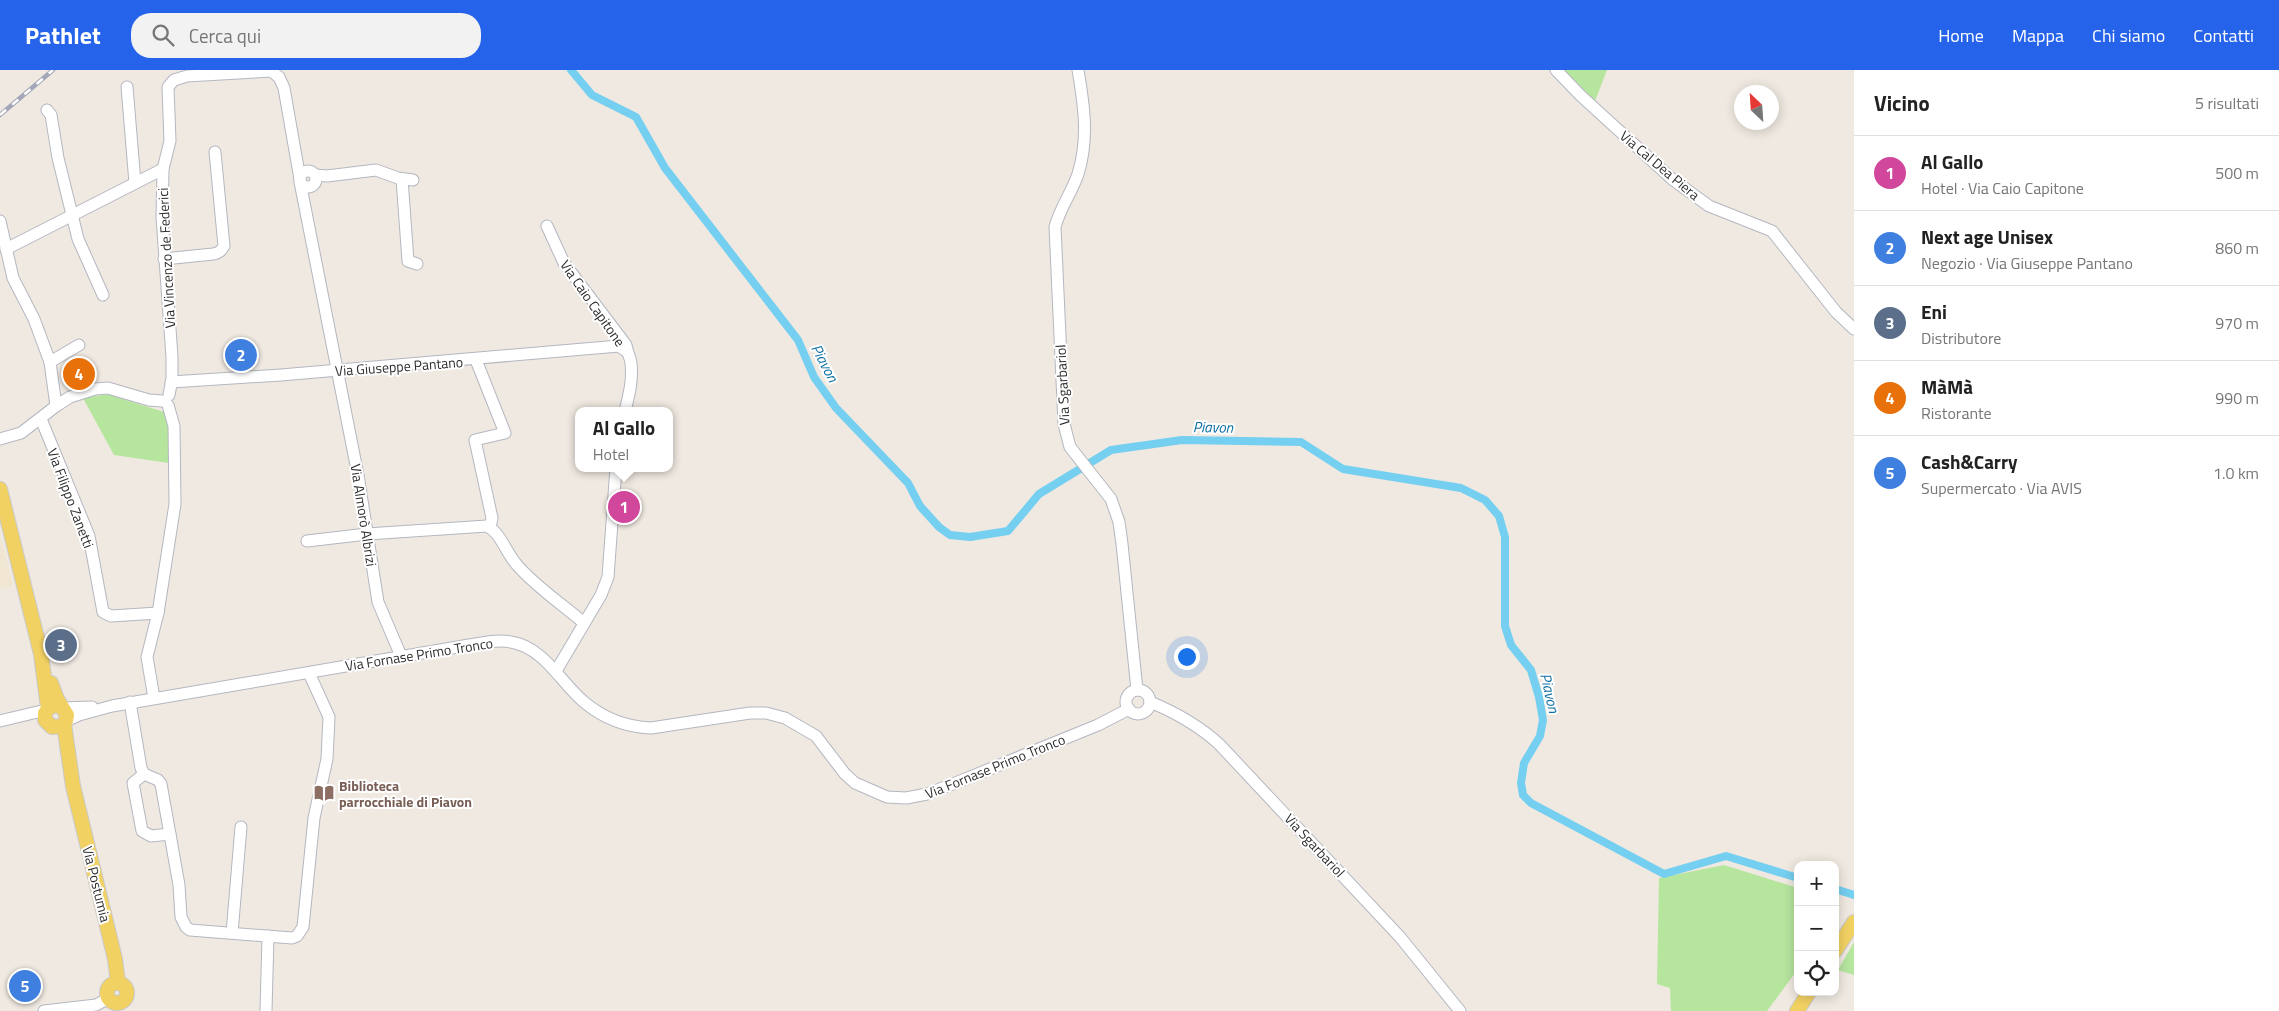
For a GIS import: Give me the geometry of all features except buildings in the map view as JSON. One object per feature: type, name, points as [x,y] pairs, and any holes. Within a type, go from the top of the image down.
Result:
[{"type":"main road","name":"Via Postumia","points":[[0,489],[115,959],[118,983],[124,986],[127,992],[119,1003]]},
{"type":"main road","points":[[1839,945],[1854,922]]},
{"type":"main road","points":[[1797,1011],[1806,996]]},
{"type":"street","name":"Via Sgarbariol","points":[[1078,70],[1083,98],[1085,138],[1078,174],[1058,214],[1055,227],[1064,424],[1070,446],[1111,499],[1119,522],[1137,690]]},
{"type":"street","name":"Via Cal Dea Piera","points":[[1556,70],[1580,95],[1672,179],[1709,206],[1772,231],[1836,312],[1854,329]]},
{"type":"street","name":"Via Vincenzo de Federici","points":[[166,400],[172,382],[172,357],[162,217],[163,169],[170,142],[166,91],[170,83],[187,76],[271,71],[280,77],[284,88],[297,161],[311,179]]},
{"type":"street","points":[[127,87],[135,183]]},
{"type":"street","points":[[47,110],[51,115],[58,158],[82,251],[103,295]]},
{"type":"street","points":[[164,259],[218,253],[224,246],[215,152]]},
{"type":"street","points":[[6,249],[163,169]]},
{"type":"street","points":[[311,179],[376,170],[408,179],[408,261],[417,264]]},
{"type":"street","name":"Via Almorò Albrizi","points":[[311,179],[306,203],[358,475],[378,602],[401,656]]},
{"type":"street","points":[[0,221],[13,278],[34,319],[50,362],[56,406]]},
{"type":"street","name":"Via Caio Capitone","points":[[547,226],[564,263],[624,342],[631,362],[632,381],[626,407]]},
{"type":"street","points":[[50,362],[79,345]]},
{"type":"street","name":"Via Giuseppe Pantano","points":[[172,382],[476,360],[619,346],[626,351]]},
{"type":"street","points":[[476,360],[505,433],[474,440],[492,518],[490,528]]},
{"type":"street","points":[[0,439],[21,433],[70,397],[102,388],[150,400],[166,400],[174,426],[175,504],[158,613],[147,657],[154,698]]},
{"type":"street","name":"Via Filippo Zanetti","points":[[41,419],[89,536],[103,612],[111,616],[158,613]]},
{"type":"street","points":[[556,671],[601,595],[608,577],[616,472]]},
{"type":"street","points":[[307,541],[367,534],[482,526],[490,528],[498,534],[505,550],[524,573],[584,623]]},
{"type":"street","name":"Via Fornase Primo Tronco","points":[[2,721],[79,715],[130,702],[401,656],[495,641],[510,642],[530,648],[556,671],[584,701],[600,713],[636,728],[652,728],[750,713],[766,713],[785,718],[816,736],[845,774],[855,782],[872,792],[906,798],[927,794],[943,788],[1098,725],[1129,709]]},
{"type":"street","points":[[130,702],[140,768],[144,774],[158,780],[161,784],[179,885],[181,917],[186,927],[190,930],[292,938],[297,936],[303,927],[314,818],[327,758],[329,717],[309,673]]},
{"type":"street","name":"Via Sgarbariol","points":[[1137,690],[1146,693],[1150,702],[1180,714],[1206,732],[1219,744],[1400,937],[1460,1011]]},
{"type":"street","name":"Via Sgarbariol","points":[[1129,709],[1127,704],[1128,696],[1137,690]]},
{"type":"street","points":[[1129,709],[1135,713],[1140,713],[1148,708],[1150,702]]},
{"type":"street","points":[[144,774],[133,783],[141,828],[146,835],[170,834]]},
{"type":"street","points":[[232,933],[241,827]]},
{"type":"street","points":[[266,1011],[268,936]]},
{"type":"street","points":[[44,1011],[119,1003]]},
{"type":"shaded area","points":[[0,535],[13,586],[0,589]]},
{"type":"green space","points":[[1564,70],[1607,70],[1595,101]]},
{"type":"green space","points":[[110,395],[164,412],[169,425],[169,463],[114,455],[83,398]]},
{"type":"green space","points":[[1724,865],[1794,887],[1794,974],[1767,1011],[1671,1011],[1670,988],[1657,984],[1659,878]]},
{"type":"green space","points":[[1854,942],[1854,975],[1839,970]]},
{"type":"waterway","name":"Piavon","points":[[571,70],[592,95],[636,117],[665,168],[798,340],[814,377],[836,408],[908,483],[920,506],[939,527],[950,535],[970,537],[1008,531],[1039,494],[1111,450],[1182,440],[1301,442],[1343,469],[1461,488],[1485,500],[1499,516],[1505,537],[1505,626],[1511,645],[1531,670],[1539,697],[1543,720],[1540,736],[1524,763],[1521,783],[1523,795],[1531,803],[1664,874],[1726,856],[1794,877]]},
{"type":"waterway","name":"Piavon","points":[[1839,890],[1854,895]]},
{"type":"railway","points":[[0,115],[53,70]]},
{"type":"place","name":"Next age Unisex","points":[[241,355]]},
{"type":"place","name":"MàMà","points":[[79,374]]},
{"type":"place","name":"Al Gallo","points":[[624,507]]},
{"type":"place","name":"Eni","points":[[61,645]]},
{"type":"place","name":"Biblioteca parrocchiale di Piavon","points":[[324,793]]},
{"type":"place","name":"Cash&Carry","points":[[25,986]]}]
